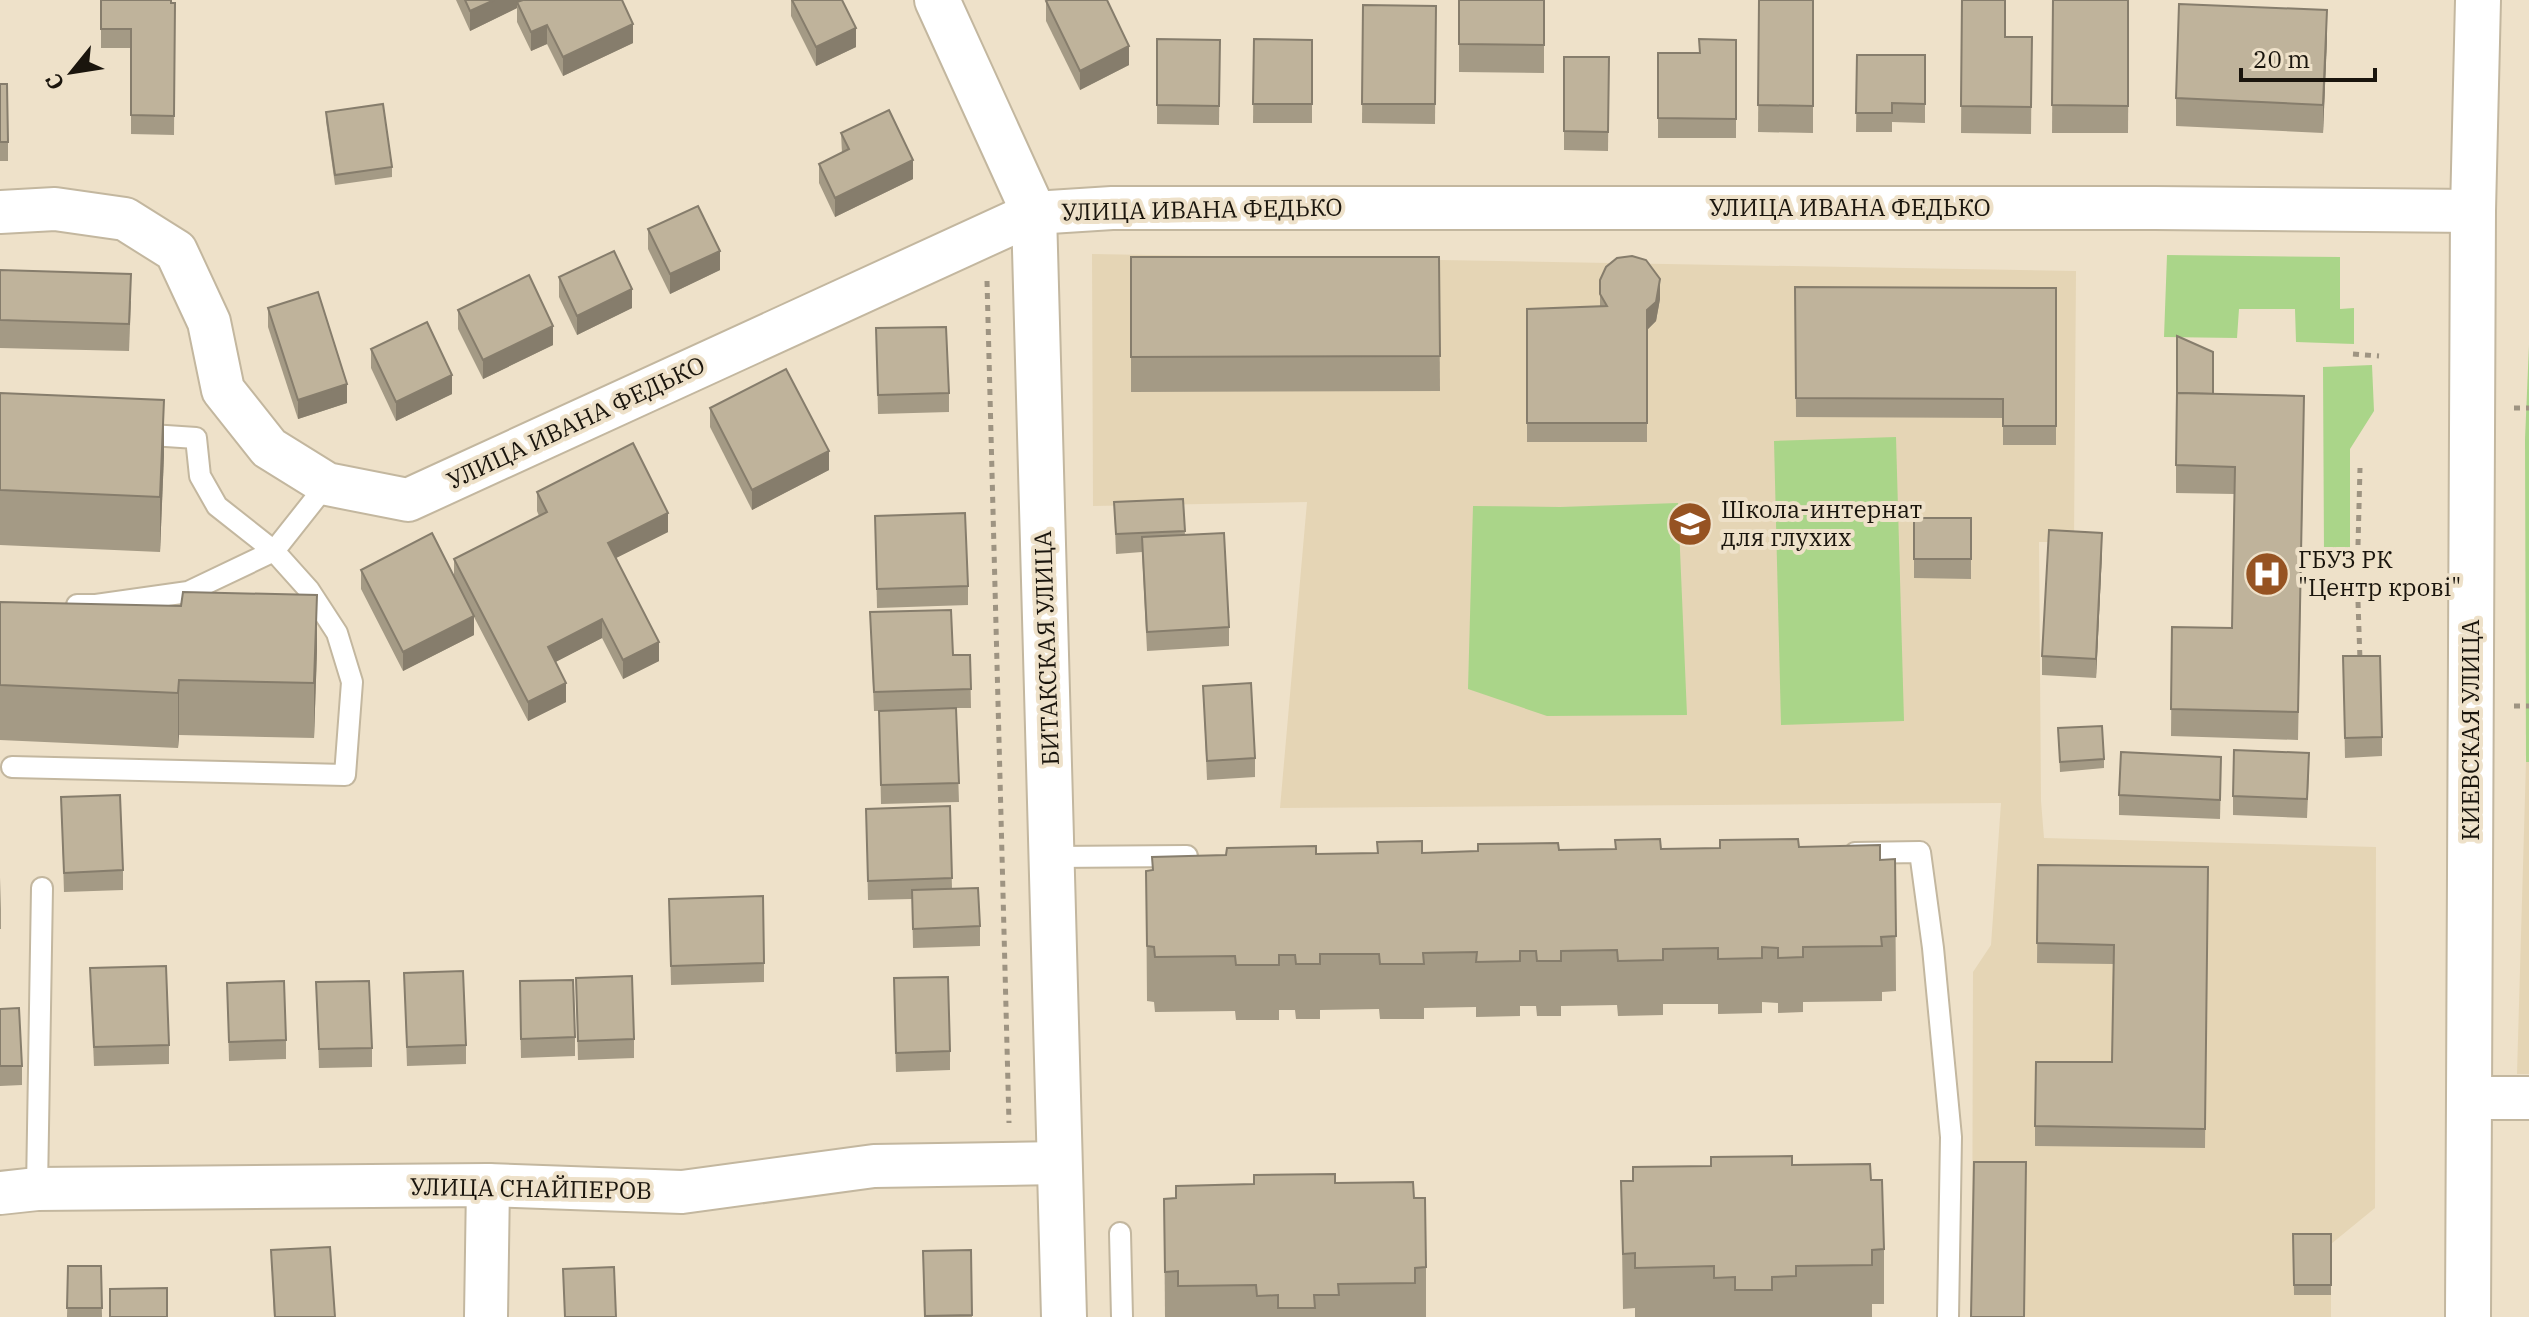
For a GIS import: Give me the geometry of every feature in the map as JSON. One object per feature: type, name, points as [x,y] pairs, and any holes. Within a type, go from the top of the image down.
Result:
[{"type":"street","name":"БИТАКСКАЯ УЛИЦА","points":[[937,0],[1034,213],[1064,1317]]},
{"type":"street","name":"КИЕВСКАЯ УЛИЦА","points":[[2468,1317],[2473,211],[2478,0]]},
{"type":"street","name":"УЛИЦА ИВАНА ФЕДЬКО","points":[[0,212],[55,209],[125,219],[176,251],[209,322],[223,390],[269,448],[327,484],[408,500],[1034,213],[1112,208],[2473,211]]},
{"type":"street","points":[[2471,1098],[2529,1098]]},
{"type":"street","name":"УЛИЦА СНАЙПЕРОВ","points":[[19,1191],[488,1185],[682,1192],[874,1166],[1060,1163]]},
{"type":"street","points":[[486,1317],[488,1185]]},
{"type":"lane","points":[[12,767],[345,775],[352,682],[337,633],[309,590],[274,551],[217,506],[200,476],[196,438],[120,433]]},
{"type":"lane","points":[[64,605],[96,605],[188,592],[274,551],[327,484]]},
{"type":"lane","points":[[1841,853],[1920,852],[1933,948],[1951,1137],[1948,1317]]},
{"type":"lane","points":[[1053,857],[1210,856]]},
{"type":"lane","points":[[19,1191],[42,888]]},
{"type":"lane","points":[[1120,1233],[1122,1317]]},
{"type":"path","points":[[985,235],[1010,1164]]},
{"type":"path","points":[[2353,354],[2379,356]]},
{"type":"path","points":[[2358,545],[2360,468]]},
{"type":"path","points":[[2358,602],[2360,661]]},
{"type":"path","points":[[2510,706],[2529,706]]},
{"type":"shaded area","name":"Школа-интернат для глухих","points":[[1092,254],[2076,271],[2074,542],[2039,542],[2044,838],[2376,847],[2375,1208],[2331,1244],[2331,1317],[1972,1317],[1973,972],[1991,945],[2001,803],[1280,808],[1307,502],[1093,506]]},
{"type":"shaded area","points":[[2526,762],[2529,762],[2529,1074],[2517,1074]]},
{"type":"green space","points":[[2167,255],[2340,257],[2340,309],[2354,308],[2354,344],[2296,342],[2295,309],[2239,309],[2237,338],[2164,337]]},
{"type":"green space","points":[[2529,345],[2529,762],[2526,762],[2525,439]]},
{"type":"green space","points":[[2372,365],[2374,411],[2350,449],[2350,555],[2324,553],[2323,367]]},
{"type":"green space","points":[[1896,437],[1904,721],[1781,725],[1774,441]]},
{"type":"green space","points":[[1678,503],[1687,715],[1547,716],[1468,689],[1473,506]]},
{"type":"building","points":[[101,0],[171,0],[175,3],[174,116],[131,115],[131,29],[101,29]]},
{"type":"building","points":[[465,0],[494,0],[470,11]]},
{"type":"building","points":[[622,0],[633,24],[563,57],[547,25],[531,32],[517,2]]},
{"type":"building","points":[[792,0],[842,0],[856,28],[816,47]]},
{"type":"building","points":[[1048,0],[1107,0],[1129,46],[1080,71]]},
{"type":"building","points":[[1459,0],[1544,0],[1544,45],[1459,44]]},
{"type":"building","points":[[1759,0],[1813,0],[1813,106],[1758,105]]},
{"type":"building","points":[[1962,0],[2005,0],[2005,37],[2032,37],[2031,107],[1961,106]]},
{"type":"building","points":[[2053,0],[2128,0],[2128,106],[2052,105]]},
{"type":"building","points":[[2179,4],[2327,10],[2323,105],[2176,98]]},
{"type":"building","points":[[1363,5],[1436,6],[1435,104],[1362,104]]},
{"type":"building","points":[[1157,39],[1220,40],[1219,106],[1157,105]]},
{"type":"building","points":[[1254,39],[1312,40],[1312,104],[1253,104]]},
{"type":"building","points":[[1699,39],[1736,40],[1736,119],[1658,118],[1658,53],[1700,53]]},
{"type":"building","points":[[1857,55],[1925,55],[1925,104],[1892,103],[1892,113],[1856,113]]},
{"type":"building","points":[[1564,57],[1609,57],[1608,132],[1564,131]]},
{"type":"building","points":[[0,84],[7,84],[8,142],[0,142]]},
{"type":"building","points":[[383,104],[392,167],[335,175],[326,112]]},
{"type":"building","points":[[889,110],[913,160],[835,198],[819,164],[849,149],[841,133]]},
{"type":"building","points":[[698,206],[720,251],[670,274],[648,229]]},
{"type":"building","points":[[614,251],[632,289],[577,316],[559,277]]},
{"type":"building","points":[[1632,256],[1646,260],[1660,279],[1656,302],[1647,310],[1647,423],[1527,423],[1527,309],[1607,306],[1600,294],[1600,280],[1606,267],[1617,258]]},
{"type":"building","points":[[1131,257],[1439,257],[1440,356],[1131,357]]},
{"type":"building","points":[[0,270],[131,274],[129,324],[0,320]]},
{"type":"building","points":[[529,275],[553,326],[483,360],[458,310]]},
{"type":"building","points":[[1795,287],[2056,288],[2056,426],[2003,426],[2003,399],[1796,398]]},
{"type":"building","points":[[318,292],[347,384],[298,400],[268,308]]},
{"type":"building","points":[[427,322],[452,375],[396,402],[371,349]]},
{"type":"building","points":[[946,327],[949,393],[878,395],[876,328]]},
{"type":"building","points":[[2177,336],[2213,352],[2213,394],[2177,393]]},
{"type":"building","points":[[786,369],[829,451],[752,490],[710,408]]},
{"type":"building","points":[[0,393],[164,400],[160,497],[0,490]]},
{"type":"building","name":"ГБУЗ РК \"Центр крові\"","points":[[2177,393],[2304,396],[2298,712],[2171,709],[2172,627],[2232,628],[2235,467],[2176,465]]},
{"type":"building","points":[[633,443],[668,513],[608,543],[659,642],[623,660],[602,619],[548,647],[566,683],[528,702],[454,559],[547,512],[537,492]]},
{"type":"building","points":[[1183,499],[1185,531],[1116,534],[1114,502]]},
{"type":"building","points":[[965,513],[968,586],[877,589],[875,516]]},
{"type":"building","points":[[1914,518],[1971,518],[1971,559],[1914,559]]},
{"type":"building","points":[[2049,530],[2102,533],[2096,659],[2042,656]]},
{"type":"building","points":[[432,533],[474,616],[403,652],[361,570]]},
{"type":"building","points":[[1224,533],[1229,627],[1147,632],[1142,537]]},
{"type":"building","points":[[183,592],[317,595],[314,683],[179,680],[178,693],[0,685],[0,602],[181,606]]},
{"type":"building","points":[[951,610],[953,655],[970,655],[971,689],[874,692],[870,612]]},
{"type":"building","points":[[2343,656],[2380,656],[2382,737],[2345,738]]},
{"type":"building","points":[[1251,683],[1255,758],[1207,761],[1203,686]]},
{"type":"building","points":[[956,708],[959,783],[881,785],[879,711]]},
{"type":"building","points":[[2102,726],[2104,759],[2060,762],[2058,728]]},
{"type":"building","points":[[2234,750],[2309,753],[2307,799],[2233,796]]},
{"type":"building","points":[[2121,752],[2221,757],[2220,800],[2119,795]]},
{"type":"building","points":[[120,795],[123,870],[64,873],[61,797]]},
{"type":"building","points":[[950,806],[952,878],[868,881],[866,809]]},
{"type":"building","points":[[1660,839],[1661,849],[1720,848],[1720,840],[1798,839],[1799,847],[1880,845],[1880,860],[1895,859],[1896,936],[1881,937],[1882,946],[1803,947],[1803,957],[1778,958],[1778,948],[1762,947],[1762,958],[1718,959],[1718,948],[1663,949],[1663,960],[1618,961],[1617,950],[1561,951],[1561,961],[1537,961],[1536,951],[1520,951],[1520,961],[1476,962],[1477,952],[1423,953],[1424,964],[1380,964],[1379,954],[1320,954],[1320,964],[1296,964],[1295,955],[1279,955],[1279,965],[1236,965],[1235,956],[1155,957],[1154,947],[1147,946],[1146,871],[1153,870],[1152,857],[1226,855],[1227,848],[1316,846],[1316,854],[1378,853],[1377,842],[1422,841],[1422,853],[1478,851],[1478,844],[1558,843],[1559,850],[1616,849],[1615,840]]},
{"type":"building","points":[[2038,865],[2208,867],[2205,1129],[2035,1126],[2036,1062],[2112,1062],[2114,945],[2037,943]]},
{"type":"building","points":[[978,888],[980,926],[913,929],[912,890]]},
{"type":"building","points":[[763,896],[764,963],[671,966],[669,899]]},
{"type":"building","points":[[166,966],[169,1045],[94,1047],[90,968]]},
{"type":"building","points":[[463,971],[466,1045],[407,1047],[404,973]]},
{"type":"building","points":[[632,976],[634,1039],[578,1041],[576,978]]},
{"type":"building","points":[[948,977],[950,1051],[896,1053],[894,978]]},
{"type":"building","points":[[573,980],[575,1037],[521,1039],[520,981]]},
{"type":"building","points":[[284,981],[286,1040],[229,1042],[227,983]]},
{"type":"building","points":[[369,981],[372,1048],[319,1049],[316,982]]},
{"type":"building","points":[[19,1008],[22,1066],[0,1066],[0,1009]]},
{"type":"building","points":[[1792,1156],[1792,1165],[1870,1164],[1871,1180],[1882,1180],[1884,1249],[1872,1250],[1872,1265],[1796,1266],[1796,1276],[1772,1277],[1772,1290],[1735,1290],[1735,1277],[1714,1278],[1714,1266],[1635,1268],[1635,1253],[1623,1254],[1621,1181],[1633,1181],[1633,1167],[1711,1166],[1711,1157]]},
{"type":"building","points":[[1974,1162],[2026,1162],[2024,1317],[1971,1317]]},
{"type":"building","points":[[1335,1174],[1335,1183],[1413,1182],[1414,1198],[1425,1198],[1426,1267],[1415,1268],[1415,1283],[1338,1284],[1339,1295],[1314,1295],[1315,1308],[1278,1308],[1278,1295],[1257,1296],[1256,1285],[1178,1286],[1178,1271],[1165,1272],[1164,1199],[1176,1198],[1176,1186],[1254,1184],[1254,1175]]},
{"type":"building","points":[[2293,1234],[2331,1234],[2331,1285],[2294,1285]]},
{"type":"building","points":[[330,1247],[335,1317],[275,1317],[271,1250]]},
{"type":"building","points":[[971,1250],[972,1315],[925,1316],[923,1251]]},
{"type":"building","points":[[68,1266],[101,1266],[102,1308],[67,1308]]},
{"type":"building","points":[[614,1267],[616,1317],[565,1317],[563,1269]]},
{"type":"building","points":[[167,1288],[167,1317],[110,1317],[110,1289]]},
{"type":"place","name":"Школа-интернат для глухих","points":[[1690,524]]},
{"type":"place","name":"ГБУЗ РК \"Центр крові\"","points":[[2267,574]]}]
